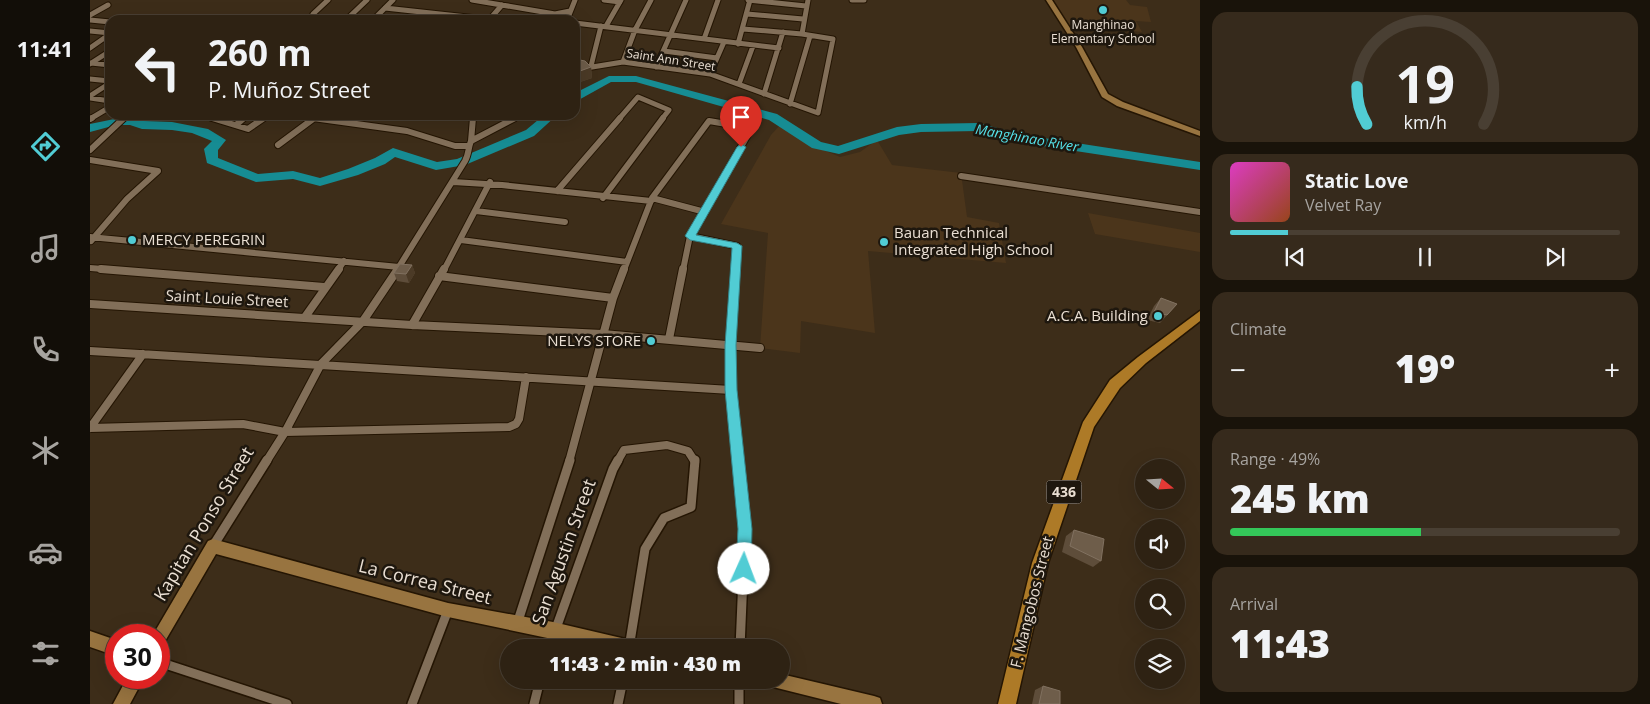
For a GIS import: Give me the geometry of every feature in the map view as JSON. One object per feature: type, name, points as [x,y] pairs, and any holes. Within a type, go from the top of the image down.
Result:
[{"type":"main road","name":"F. Mangobos Street","points":[[1007,704],[1040,563],[1088,426],[1101,403],[1115,384],[1142,360],[1197,320]]},
{"type":"street","points":[[319,0],[328,0]]},
{"type":"street","points":[[313,14],[328,0]]},
{"type":"street","points":[[351,15],[367,0]]},
{"type":"street","points":[[378,15],[394,0]]},
{"type":"street","points":[[472,0],[555,14],[570,11]]},
{"type":"street","points":[[569,15],[576,0]]},
{"type":"street","points":[[604,0],[621,1]]},
{"type":"street","points":[[623,62],[635,30],[651,0]]},
{"type":"street","points":[[656,67],[686,0]]},
{"type":"street","points":[[704,39],[718,0]]},
{"type":"street","points":[[738,44],[749,0],[807,3],[802,34]]},
{"type":"street","points":[[852,0],[864,0]]},
{"type":"street","points":[[1049,0],[1079,47],[1105,95],[1128,107],[1200,134]]},
{"type":"street","points":[[591,66],[604,26],[621,1]]},
{"type":"street","points":[[90,15],[108,5]]},
{"type":"street","points":[[493,15],[502,5]]},
{"type":"street","points":[[385,8],[446,15]]},
{"type":"street","points":[[747,14],[803,19]]},
{"type":"street","points":[[90,20],[105,22]]},
{"type":"street","points":[[580,24],[779,48]]},
{"type":"street","points":[[742,29],[810,36],[790,104]]},
{"type":"street","points":[[91,32],[105,33]]},
{"type":"street","points":[[764,94],[784,32]]},
{"type":"street","name":"Saint Ann Street","points":[[580,67],[623,62],[710,74],[818,113],[833,39],[810,36]]},
{"type":"street","points":[[90,48],[105,38]]},
{"type":"street","points":[[710,74],[724,42]]},
{"type":"street","points":[[739,84],[753,46]]},
{"type":"street","points":[[664,51],[717,58]]},
{"type":"street","points":[[90,63],[105,54]]},
{"type":"street","points":[[90,63],[105,64]]},
{"type":"street","points":[[90,79],[105,82]]},
{"type":"street","points":[[90,98],[105,86]]},
{"type":"street","points":[[557,191],[638,97],[669,110],[603,198]]},
{"type":"street","points":[[90,98],[105,100]]},
{"type":"street","points":[[90,119],[103,112]]},
{"type":"street","points":[[90,150],[123,120]]},
{"type":"street","points":[[225,120],[248,129],[261,120]]},
{"type":"street","points":[[236,125],[242,120]]},
{"type":"street","points":[[278,145],[312,120]]},
{"type":"street","points":[[322,120],[407,130],[455,146],[470,143],[512,120]]},
{"type":"street","points":[[470,143],[472,120]]},
{"type":"street","points":[[518,624],[564,482],[613,298],[652,200],[709,121],[744,127],[750,130],[690,236],[669,339]]},
{"type":"street","name":"Kapitan Ponso Street","points":[[167,624],[212,546],[285,432],[321,364],[362,321],[399,267],[453,182],[470,152],[470,143]]},
{"type":"street","points":[[90,160],[158,172],[123,204],[91,239]]},
{"type":"street","points":[[961,176],[1200,212]]},
{"type":"street","points":[[453,182],[490,182],[603,198],[652,200],[705,212]]},
{"type":"street","points":[[412,325],[461,240],[490,182]]},
{"type":"street","points":[[476,211],[565,222]]},
{"type":"street","points":[[690,236],[737,246],[730,345],[731,390],[745,529],[740,639]]},
{"type":"street","points":[[91,239],[344,260],[399,267]]},
{"type":"street","points":[[461,240],[627,262]]},
{"type":"street","points":[[305,317],[344,260]]},
{"type":"street","points":[[90,268],[324,287]]},
{"type":"street","points":[[439,276],[613,298]]},
{"type":"street","name":"Saint Louie Street","points":[[90,304],[412,325],[603,334],[760,348]]},
{"type":"street","points":[[90,351],[731,390]]},
{"type":"street","points":[[90,428],[144,354]]},
{"type":"street","points":[[90,428],[243,424],[285,432],[509,427],[516,424],[519,419],[526,377]]},
{"type":"street","name":"San Agustin Street","points":[[552,639],[613,469],[624,450],[667,446],[688,451],[695,461],[690,507],[664,518],[645,549],[630,639]]},
{"type":"street","name":"La Correa Street","points":[[212,546],[448,610],[594,639]]},
{"type":"street","points":[[412,704],[448,610]]},
{"type":"street","points":[[90,639],[105,644]]},
{"type":"street","points":[[170,666],[287,704]]},
{"type":"street","points":[[790,684],[874,704]]},
{"type":"street","points":[[121,704],[130,689]]},
{"type":"street","points":[[534,704],[538,689]]},
{"type":"street","points":[[618,704],[621,689]]},
{"type":"street","points":[[739,689],[739,704]]},
{"type":"shaded area","name":"Manghinao Elementary School","points":[[1052,0],[1126,0],[1130,5],[1147,7],[1151,22],[1136,21],[1142,32],[1069,25]]},
{"type":"shaded area","name":"Bauan Technical Integrated High School","points":[[780,125],[814,146],[840,157],[860,152],[877,140],[892,165],[961,173],[967,217],[999,223],[1006,263],[868,251],[875,333],[801,321],[800,353],[760,348],[768,233],[721,224],[771,135]]},
{"type":"shaded area","points":[[1088,213],[1200,233],[1200,252],[1095,234]]},
{"type":"building","points":[[580,60],[585,61],[591,67],[580,71]]},
{"type":"building","points":[[400,264],[412,265],[406,274],[394,273]]},
{"type":"building","points":[[1161,298],[1177,304],[1167,315],[1154,312]]},
{"type":"building","points":[[1074,530],[1104,539],[1101,561],[1070,546]]},
{"type":"building","points":[[1043,686],[1060,691],[1060,704],[1039,704]]},
{"type":"waterway","name":"Manghinao River","points":[[580,95],[609,79],[636,79],[773,117],[817,145],[839,150],[897,131],[921,128],[978,127],[1023,139],[1200,166]]},
{"type":"waterway","points":[[90,128],[109,123],[130,121],[142,125],[193,129],[220,140],[211,149],[212,160],[256,178],[293,175],[320,182],[380,161],[393,152],[436,166],[460,162],[530,133],[545,120]]},
{"type":"place","name":"Manghinao Elementary School","points":[[1103,10]]},
{"type":"place","name":"MERCY PEREGRIN","points":[[132,240]]},
{"type":"place","name":"Bauan Technical Integrated High School","points":[[884,242]]},
{"type":"place","name":"A.C.A. Building","points":[[1158,316]]},
{"type":"place","name":"NELYS STORE","points":[[651,341]]},
{"type":"route","points":[[741,147],[690,236],[737,246],[730,345],[731,390],[745,529],[744,569]]}]
